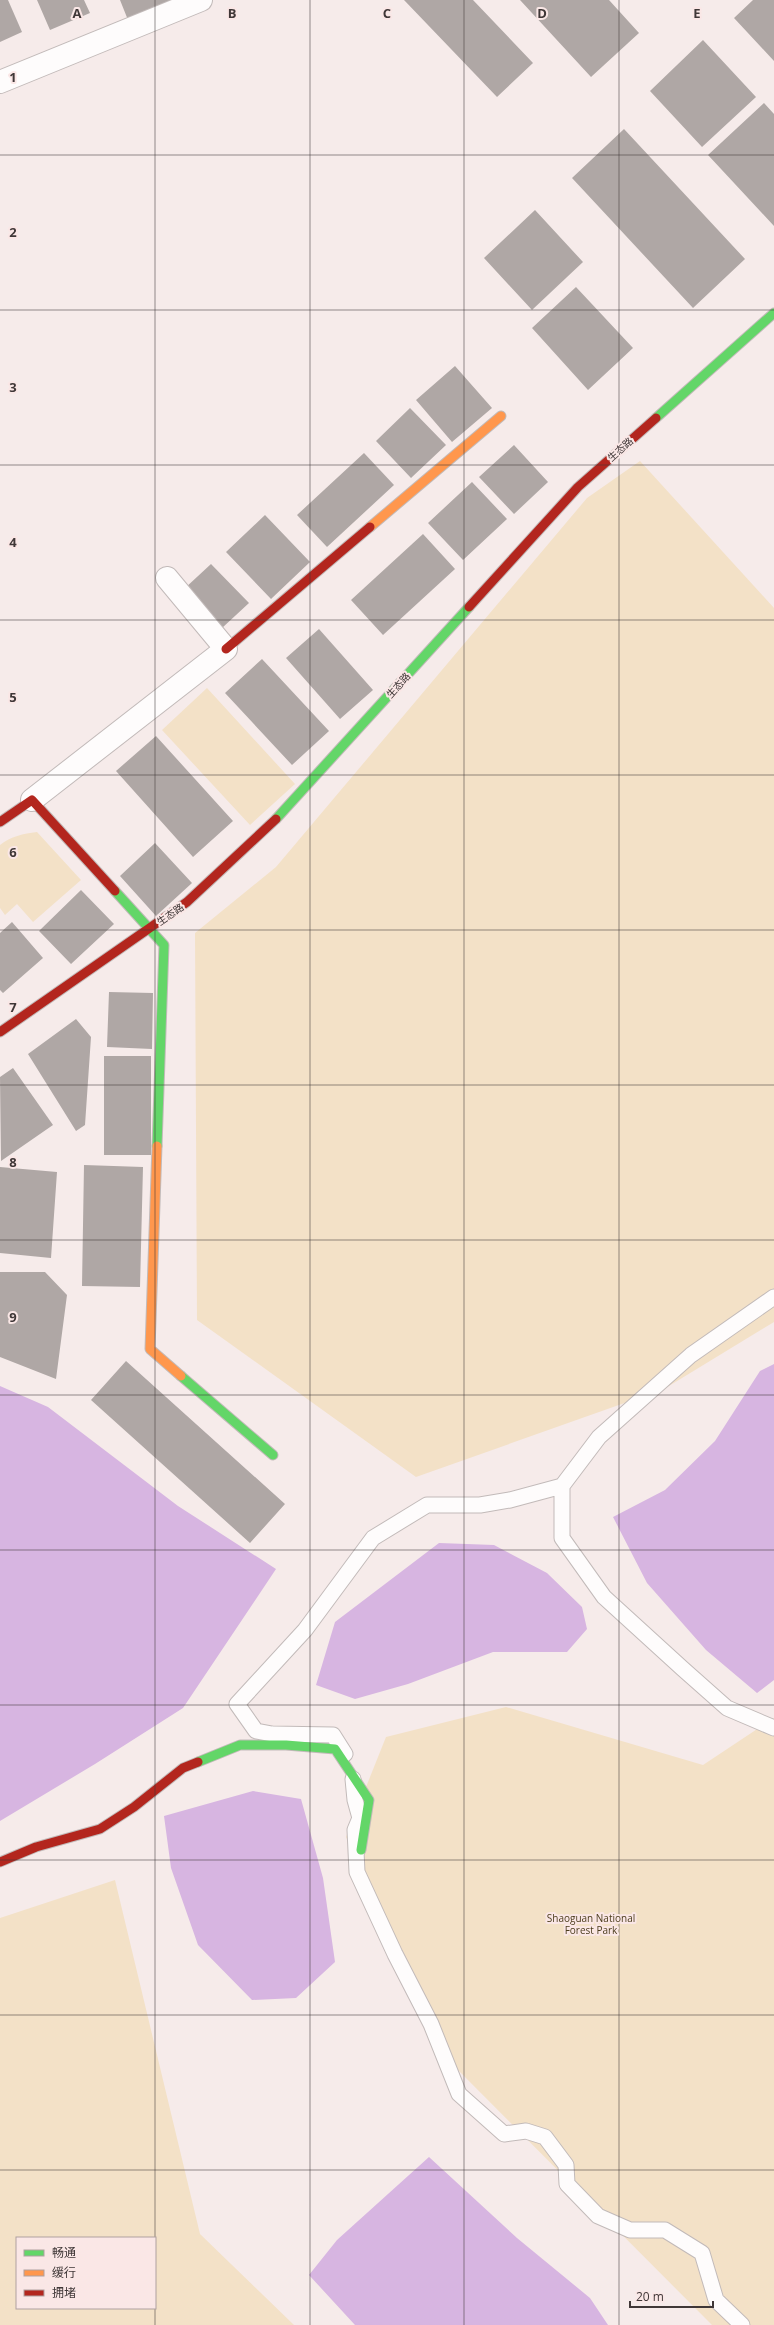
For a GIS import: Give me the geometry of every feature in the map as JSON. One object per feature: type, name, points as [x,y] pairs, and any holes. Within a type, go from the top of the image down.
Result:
[{"type":"street","points":[[0,82],[201,0]]},
{"type":"street","name":"生态路","points":[[0,1032],[187,902],[280,816],[578,487],[774,313]]},
{"type":"street","points":[[0,822],[32,800],[226,649],[501,416]]},
{"type":"street","points":[[167,578],[226,649]]},
{"type":"street","points":[[32,800],[164,945],[150,1349],[273,1455]]},
{"type":"street","points":[[0,1862],[36,1847],[100,1829],[134,1807],[183,1768],[240,1745],[286,1745],[335,1750],[369,1800],[361,1850]]},
{"type":"lane","points":[[774,1297],[691,1355],[599,1437],[562,1486],[562,1538],[604,1597],[727,1708],[774,1728]]},
{"type":"lane","points":[[562,1486],[510,1500],[480,1506],[427,1505],[373,1538],[305,1630],[237,1704],[256,1731],[272,1734],[333,1736],[351,1764],[355,1800],[360,1818],[355,1830],[357,1872],[394,1954],[431,2024],[459,2094],[504,2134],[526,2131],[545,2137],[566,2165],[567,2184],[598,2216],[630,2230],[665,2230],[702,2253],[716,2300],[742,2325]]},
{"type":"green space","points":[[640,461],[774,608],[774,1322],[664,1389],[416,1477],[197,1320],[195,933],[276,867],[587,498]]},
{"type":"green space","points":[[207,688],[295,784],[250,825],[162,730]]},
{"type":"green space","points":[[37,832],[81,880],[33,922],[17,904],[5,915],[0,908],[0,845],[13,837]]},
{"type":"green space","name":"Shaoguan National Forest Park","points":[[506,1707],[703,1765],[774,1718],[774,2325],[712,2325],[458,2070],[346,1837],[386,1737]]},
{"type":"green space","points":[[115,1880],[200,2234],[294,2325],[0,2325],[0,1918]]},
{"type":"shaded area","points":[[774,1364],[774,1680],[757,1693],[706,1650],[647,1583],[613,1517],[665,1490],[715,1441],[760,1371]]},
{"type":"shaded area","points":[[0,1386],[48,1407],[178,1506],[276,1569],[183,1708],[95,1764],[0,1821]]},
{"type":"shaded area","points":[[439,1543],[494,1545],[547,1573],[582,1607],[587,1629],[567,1652],[493,1652],[408,1684],[355,1699],[316,1685],[335,1622]]},
{"type":"shaded area","points":[[253,1791],[301,1799],[323,1878],[335,1962],[296,1998],[252,2000],[198,1945],[171,1868],[164,1816]]},
{"type":"shaded area","points":[[429,2157],[517,2238],[590,2298],[608,2325],[355,2325],[309,2275],[337,2240]]},
{"type":"building","points":[[0,0],[8,0],[22,32],[0,42]]},
{"type":"building","points":[[37,0],[84,0],[90,13],[50,30]]},
{"type":"building","points":[[120,0],[177,0],[128,20]]},
{"type":"building","points":[[404,0],[473,0],[533,63],[497,97]]},
{"type":"building","points":[[520,0],[609,0],[639,33],[591,77]]},
{"type":"building","points":[[753,0],[774,0],[774,61],[734,18]]},
{"type":"building","points":[[703,40],[756,97],[702,147],[650,91]]},
{"type":"building","points":[[764,103],[774,114],[774,226],[708,155]]},
{"type":"building","points":[[624,129],[745,259],[693,308],[572,178]]},
{"type":"building","points":[[535,210],[583,262],[532,310],[484,258]]},
{"type":"building","points":[[576,287],[633,348],[588,390],[532,328]]},
{"type":"building","points":[[455,366],[492,408],[452,442],[416,400]]},
{"type":"building","points":[[410,408],[446,445],[411,478],[376,441]]},
{"type":"building","points":[[514,445],[548,482],[514,514],[479,477]]},
{"type":"building","points":[[364,453],[394,485],[327,547],[297,515]]},
{"type":"building","points":[[472,482],[507,519],[463,560],[428,523]]},
{"type":"building","points":[[265,515],[310,562],[271,599],[226,552]]},
{"type":"building","points":[[423,534],[455,569],[383,635],[351,600]]},
{"type":"building","points":[[211,564],[249,603],[222,628],[184,589]]},
{"type":"building","points":[[319,629],[373,690],[340,719],[286,658]]},
{"type":"building","points":[[262,659],[329,731],[292,765],[225,693]]},
{"type":"building","points":[[156,736],[233,821],[193,857],[116,771]]},
{"type":"building","points":[[155,843],[192,883],[156,916],[120,876]]},
{"type":"building","points":[[81,890],[114,924],[71,964],[39,931]]},
{"type":"building","points":[[12,922],[43,958],[3,993],[0,990],[0,933]]},
{"type":"building","points":[[109,992],[153,993],[152,1049],[107,1047]]},
{"type":"building","points":[[76,1019],[91,1037],[85,1125],[76,1131],[28,1054]]},
{"type":"building","points":[[104,1056],[151,1056],[151,1155],[104,1155]]},
{"type":"building","points":[[13,1068],[53,1125],[1,1161],[0,1077]]},
{"type":"building","points":[[84,1165],[143,1167],[140,1287],[82,1286]]},
{"type":"building","points":[[0,1167],[57,1172],[51,1258],[0,1253]]},
{"type":"building","points":[[0,1272],[45,1272],[67,1295],[56,1379],[0,1357]]},
{"type":"building","points":[[126,1361],[285,1504],[250,1543],[91,1400]]},
{"type":"traffic: fast","points":[[656,418],[774,313]]},
{"type":"traffic: fast","points":[[276,819],[469,607]]},
{"type":"traffic: fast","points":[[115,891],[164,945],[157,1146]]},
{"type":"traffic: fast","points":[[181,1376],[273,1455]]},
{"type":"traffic: fast","points":[[198,1762],[240,1745],[286,1745],[335,1749],[369,1800],[361,1850]]},
{"type":"traffic: slow","points":[[370,527],[501,416]]},
{"type":"traffic: slow","points":[[157,1146],[150,1349],[181,1376]]},
{"type":"traffic: jam","points":[[469,607],[578,487],[656,418]]},
{"type":"traffic: jam","points":[[226,649],[370,527]]},
{"type":"traffic: jam","points":[[0,822],[32,800],[115,891]]},
{"type":"traffic: jam","points":[[0,1032],[187,902],[276,819]]},
{"type":"traffic: jam","points":[[0,1862],[36,1847],[100,1829],[134,1807],[183,1768],[198,1762]]}]
